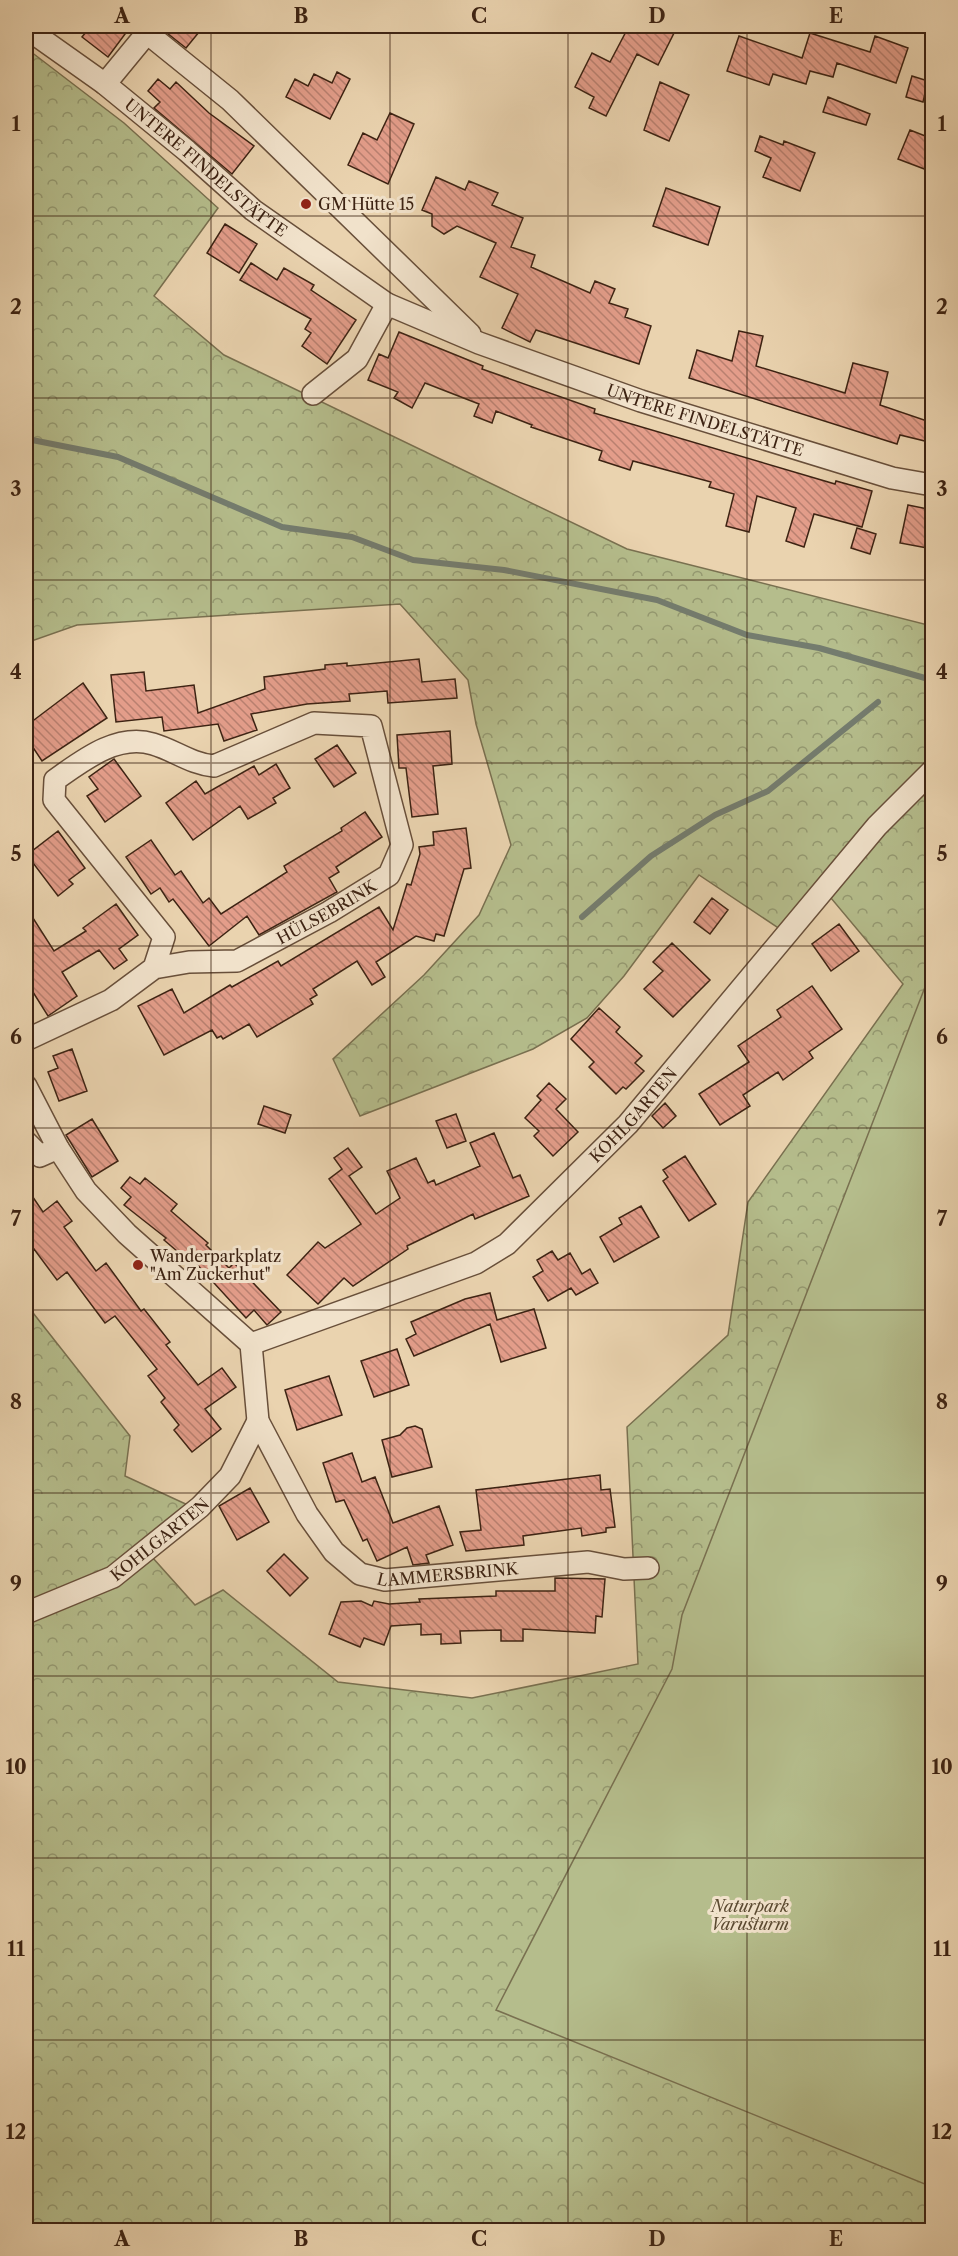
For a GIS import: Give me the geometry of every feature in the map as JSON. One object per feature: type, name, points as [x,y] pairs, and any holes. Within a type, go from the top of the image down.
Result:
[{"type":"street","name":"UNTERE FINDELSTÄTTE","points":[[26,28],[105,84],[187,151],[253,210],[387,304],[479,343],[641,401],[892,478],[933,485]]},
{"type":"street","name":"UNTERE FINDELSTÄTTE","points":[[146,29],[230,100],[479,343]]},
{"type":"street","points":[[105,84],[146,29]]},
{"type":"street","points":[[313,394],[357,359],[387,304]]},
{"type":"street","name":"HÜLSEBRINK","points":[[26,1040],[111,999],[154,968],[189,962],[237,962],[329,912],[389,875],[402,845],[371,726],[314,723],[214,766],[200,765],[151,743],[123,743],[93,753],[55,780],[54,800],[164,937],[154,968]]},
{"type":"street","name":"KOHLGARTEN","points":[[251,1344],[476,1263],[507,1244],[628,1124],[877,826],[933,771]]},
{"type":"street","points":[[26,1086],[58,1148],[86,1191],[127,1234],[251,1344],[258,1421]]},
{"type":"street","points":[[26,1142],[40,1156],[58,1148]]},
{"type":"street","name":"KOHLGARTEN","points":[[26,1613],[112,1577],[200,1507],[230,1476],[258,1421]]},
{"type":"street","name":"LAMMERSBRINK","points":[[258,1421],[307,1514],[334,1552],[360,1574],[385,1580],[588,1562],[624,1569],[648,1568]]},
{"type":"green space","points":[[26,48],[124,123],[218,208],[154,296],[224,355],[627,549],[932,626],[932,2230],[26,2230],[26,1304],[130,1436],[125,1476],[190,1506],[144,1548],[195,1605],[223,1590],[338,1682],[472,1698],[638,1664],[627,1427],[728,1335],[748,1202],[903,984],[826,892],[783,931],[699,875],[624,976],[587,1018],[533,1049],[360,1116],[333,1059],[424,975],[479,915],[511,845],[476,724],[468,680],[400,604],[77,625],[26,643]]},
{"type":"green space","name":"Naturpark Varusturm","points":[[932,969],[932,2187],[496,2010],[672,1669],[682,1615]]},
{"type":"building","points":[[91,26],[131,26],[108,57],[82,37]]},
{"type":"building","points":[[158,26],[204,26],[186,48]]},
{"type":"building","points":[[629,26],[659,26],[674,33],[658,65],[637,54],[606,116],[589,108],[594,97],[575,87],[592,53],[610,62]]},
{"type":"building","points":[[810,33],[870,52],[875,36],[908,48],[896,83],[837,63],[833,77],[810,71],[806,84],[773,74],[769,85],[727,71],[739,36],[802,58]]},
{"type":"building","points":[[337,72],[350,79],[330,119],[286,97],[295,79],[308,86],[314,74],[332,83]]},
{"type":"building","points":[[912,76],[928,81],[923,102],[906,97]]},
{"type":"building","points":[[158,79],[170,89],[176,82],[209,113],[254,146],[232,174],[154,108],[160,102],[148,91]]},
{"type":"building","points":[[660,82],[689,95],[669,141],[644,130]]},
{"type":"building","points":[[828,97],[870,114],[866,125],[823,112]]},
{"type":"building","points":[[390,113],[414,124],[388,184],[348,165],[363,133],[377,140]]},
{"type":"building","points":[[910,130],[933,139],[933,158],[927,170],[898,159]]},
{"type":"building","points":[[760,136],[783,145],[784,141],[815,153],[800,191],[763,177],[771,158],[755,151]]},
{"type":"building","points":[[436,177],[465,190],[469,181],[498,193],[492,205],[523,218],[511,247],[535,255],[531,267],[590,293],[595,281],[615,289],[609,303],[628,309],[625,317],[651,326],[639,364],[536,330],[530,342],[502,328],[518,294],[480,277],[496,243],[457,226],[444,234],[432,226],[432,214],[422,210]]},
{"type":"building","points":[[666,188],[720,207],[708,245],[653,226]]},
{"type":"building","points":[[225,224],[257,244],[239,273],[207,253]]},
{"type":"building","points":[[251,263],[277,280],[284,268],[314,285],[311,290],[356,320],[327,364],[302,346],[311,333],[305,329],[311,319],[240,280]]},
{"type":"building","points":[[739,331],[763,336],[756,366],[845,393],[853,363],[888,372],[880,405],[933,423],[933,443],[900,435],[897,444],[689,378],[697,350],[732,361]]},
{"type":"building","points":[[399,332],[483,366],[482,369],[595,409],[594,413],[835,484],[836,481],[872,491],[862,527],[814,514],[804,547],[786,541],[796,508],[757,496],[749,532],[726,526],[734,494],[709,487],[711,482],[633,461],[630,470],[599,460],[602,451],[531,427],[532,425],[496,411],[492,423],[474,416],[479,404],[425,383],[412,408],[394,398],[398,392],[368,380],[379,354],[388,358]]},
{"type":"building","points":[[908,505],[933,510],[933,549],[900,543]]},
{"type":"building","points":[[857,528],[876,534],[870,554],[851,548]]},
{"type":"building","points":[[419,659],[422,682],[455,679],[457,698],[388,703],[387,691],[349,694],[350,701],[307,704],[251,714],[257,730],[224,741],[218,724],[164,731],[162,717],[116,722],[111,675],[144,672],[146,691],[194,685],[198,713],[265,689],[264,677],[325,669],[325,665],[347,663],[347,666]]},
{"type":"building","points":[[83,683],[107,718],[42,761],[26,737],[26,726]]},
{"type":"building","points":[[450,731],[452,764],[433,766],[438,814],[412,817],[406,768],[399,768],[397,735]]},
{"type":"building","points":[[337,745],[356,773],[334,787],[315,759]]},
{"type":"building","points":[[114,759],[141,796],[105,822],[87,796],[98,789],[89,777]]},
{"type":"building","points":[[276,764],[290,788],[273,798],[276,803],[248,819],[240,806],[193,840],[166,803],[196,781],[205,794],[254,766],[259,775]]},
{"type":"building","points":[[365,812],[382,837],[336,867],[339,872],[329,878],[337,892],[259,935],[247,916],[209,946],[173,899],[169,902],[160,888],[151,894],[126,857],[151,840],[175,875],[181,871],[203,903],[209,898],[221,914],[287,872],[284,866],[342,831],[341,828]]},
{"type":"building","points":[[466,828],[471,868],[464,869],[444,936],[436,934],[434,941],[416,936],[376,962],[385,977],[372,985],[357,961],[313,989],[317,995],[310,999],[313,1004],[257,1037],[249,1024],[223,1039],[221,1036],[217,1038],[212,1030],[164,1055],[138,1006],[172,989],[184,1013],[230,985],[232,987],[278,961],[281,966],[379,907],[393,930],[407,884],[411,885],[420,854],[419,847],[434,845],[433,832]]},
{"type":"building","points":[[58,831],[85,868],[69,880],[73,884],[58,896],[27,855]]},
{"type":"building","points":[[712,898],[728,910],[710,934],[694,922]]},
{"type":"building","points":[[116,904],[138,935],[119,949],[127,960],[114,969],[99,950],[62,972],[77,996],[48,1016],[26,981],[26,907],[54,951],[86,931],[83,928]]},
{"type":"building","points":[[839,924],[859,951],[831,971],[812,944]]},
{"type":"building","points":[[672,943],[710,980],[673,1017],[644,989],[663,971],[653,962]]},
{"type":"building","points":[[812,986],[842,1029],[809,1052],[813,1058],[783,1080],[778,1072],[743,1095],[750,1106],[720,1125],[699,1094],[749,1062],[738,1046],[781,1017],[777,1010]]},
{"type":"building","points":[[599,1008],[620,1027],[616,1032],[642,1056],[635,1063],[644,1071],[626,1089],[623,1087],[616,1094],[589,1067],[594,1062],[571,1039]]},
{"type":"building","points":[[72,1049],[87,1091],[59,1101],[48,1072],[58,1068],[53,1056]]},
{"type":"building","points":[[549,1083],[566,1099],[556,1109],[578,1132],[553,1156],[534,1136],[539,1131],[525,1118],[541,1100],[537,1096]]},
{"type":"building","points":[[665,1103],[676,1116],[663,1128],[652,1116]]},
{"type":"building","points":[[264,1106],[291,1115],[285,1133],[258,1124]]},
{"type":"building","points":[[456,1114],[466,1141],[447,1148],[436,1121]]},
{"type":"building","points":[[92,1119],[118,1161],[92,1177],[66,1135]]},
{"type":"building","points":[[494,1133],[513,1178],[520,1175],[529,1196],[475,1219],[473,1214],[407,1246],[408,1249],[353,1286],[344,1278],[318,1304],[287,1275],[318,1242],[325,1248],[361,1224],[329,1179],[342,1169],[334,1158],[348,1148],[362,1167],[349,1176],[376,1214],[400,1198],[387,1171],[416,1158],[428,1183],[434,1180],[436,1185],[480,1166],[470,1143]]},
{"type":"building","points":[[685,1156],[716,1204],[689,1221],[663,1181],[668,1177],[663,1170]]},
{"type":"building","points":[[130,1177],[140,1184],[145,1178],[177,1204],[171,1211],[208,1243],[206,1245],[229,1268],[234,1263],[281,1312],[267,1325],[254,1310],[246,1318],[193,1260],[191,1263],[164,1240],[166,1238],[124,1205],[131,1197],[121,1188]]},
{"type":"building","points":[[26,1187],[43,1212],[57,1201],[72,1221],[64,1227],[96,1271],[106,1263],[141,1311],[144,1309],[170,1342],[166,1345],[198,1385],[222,1368],[236,1387],[205,1409],[221,1429],[192,1452],[174,1430],[179,1425],[161,1402],[165,1398],[148,1376],[157,1369],[115,1316],[105,1323],[67,1272],[57,1280],[34,1249],[26,1255]]},
{"type":"building","points":[[641,1206],[659,1237],[614,1262],[600,1237],[622,1224],[619,1218]]},
{"type":"building","points":[[552,1251],[558,1260],[570,1253],[582,1274],[590,1269],[598,1283],[576,1295],[571,1288],[548,1301],[533,1277],[543,1271],[537,1260]]},
{"type":"building","points":[[490,1293],[497,1320],[534,1309],[546,1348],[501,1362],[490,1324],[414,1356],[406,1339],[416,1334],[411,1322],[465,1299]]},
{"type":"building","points":[[397,1349],[409,1385],[374,1397],[361,1361]]},
{"type":"building","points":[[329,1376],[342,1415],[297,1430],[285,1390]]},
{"type":"building","points":[[415,1426],[422,1429],[432,1467],[392,1477],[382,1440],[400,1435],[407,1428]]},
{"type":"building","points":[[352,1453],[362,1482],[375,1477],[393,1523],[439,1506],[453,1545],[426,1555],[429,1563],[413,1565],[407,1547],[377,1561],[367,1539],[363,1541],[344,1500],[336,1502],[323,1463]]},
{"type":"building","points":[[600,1475],[601,1490],[610,1489],[615,1527],[606,1528],[606,1532],[582,1536],[581,1528],[523,1536],[524,1545],[466,1551],[460,1532],[481,1530],[476,1490]]},
{"type":"building","points":[[250,1488],[269,1522],[237,1540],[219,1506]]},
{"type":"building","points":[[284,1554],[308,1578],[290,1596],[267,1571]]},
{"type":"building","points":[[555,1578],[605,1579],[602,1617],[596,1616],[595,1633],[523,1629],[523,1641],[501,1641],[501,1630],[460,1631],[461,1643],[441,1644],[441,1634],[421,1635],[421,1624],[391,1626],[384,1645],[364,1638],[360,1647],[329,1634],[341,1602],[361,1601],[372,1606],[374,1601],[389,1604],[420,1602],[419,1599],[496,1596],[496,1591],[555,1591]]},
{"type":"waterway","points":[[27,439],[118,457],[282,527],[352,537],[413,560],[504,570],[657,600],[747,635],[819,648],[932,680]]},
{"type":"waterway","points":[[582,917],[651,856],[715,815],[768,791],[878,702]]},
{"type":"place","name":"GM Hütte 15","points":[[306,204]]},
{"type":"place","name":"Wanderparkplatz \"Am Zuckerhut\"","points":[[138,1265]]}]
